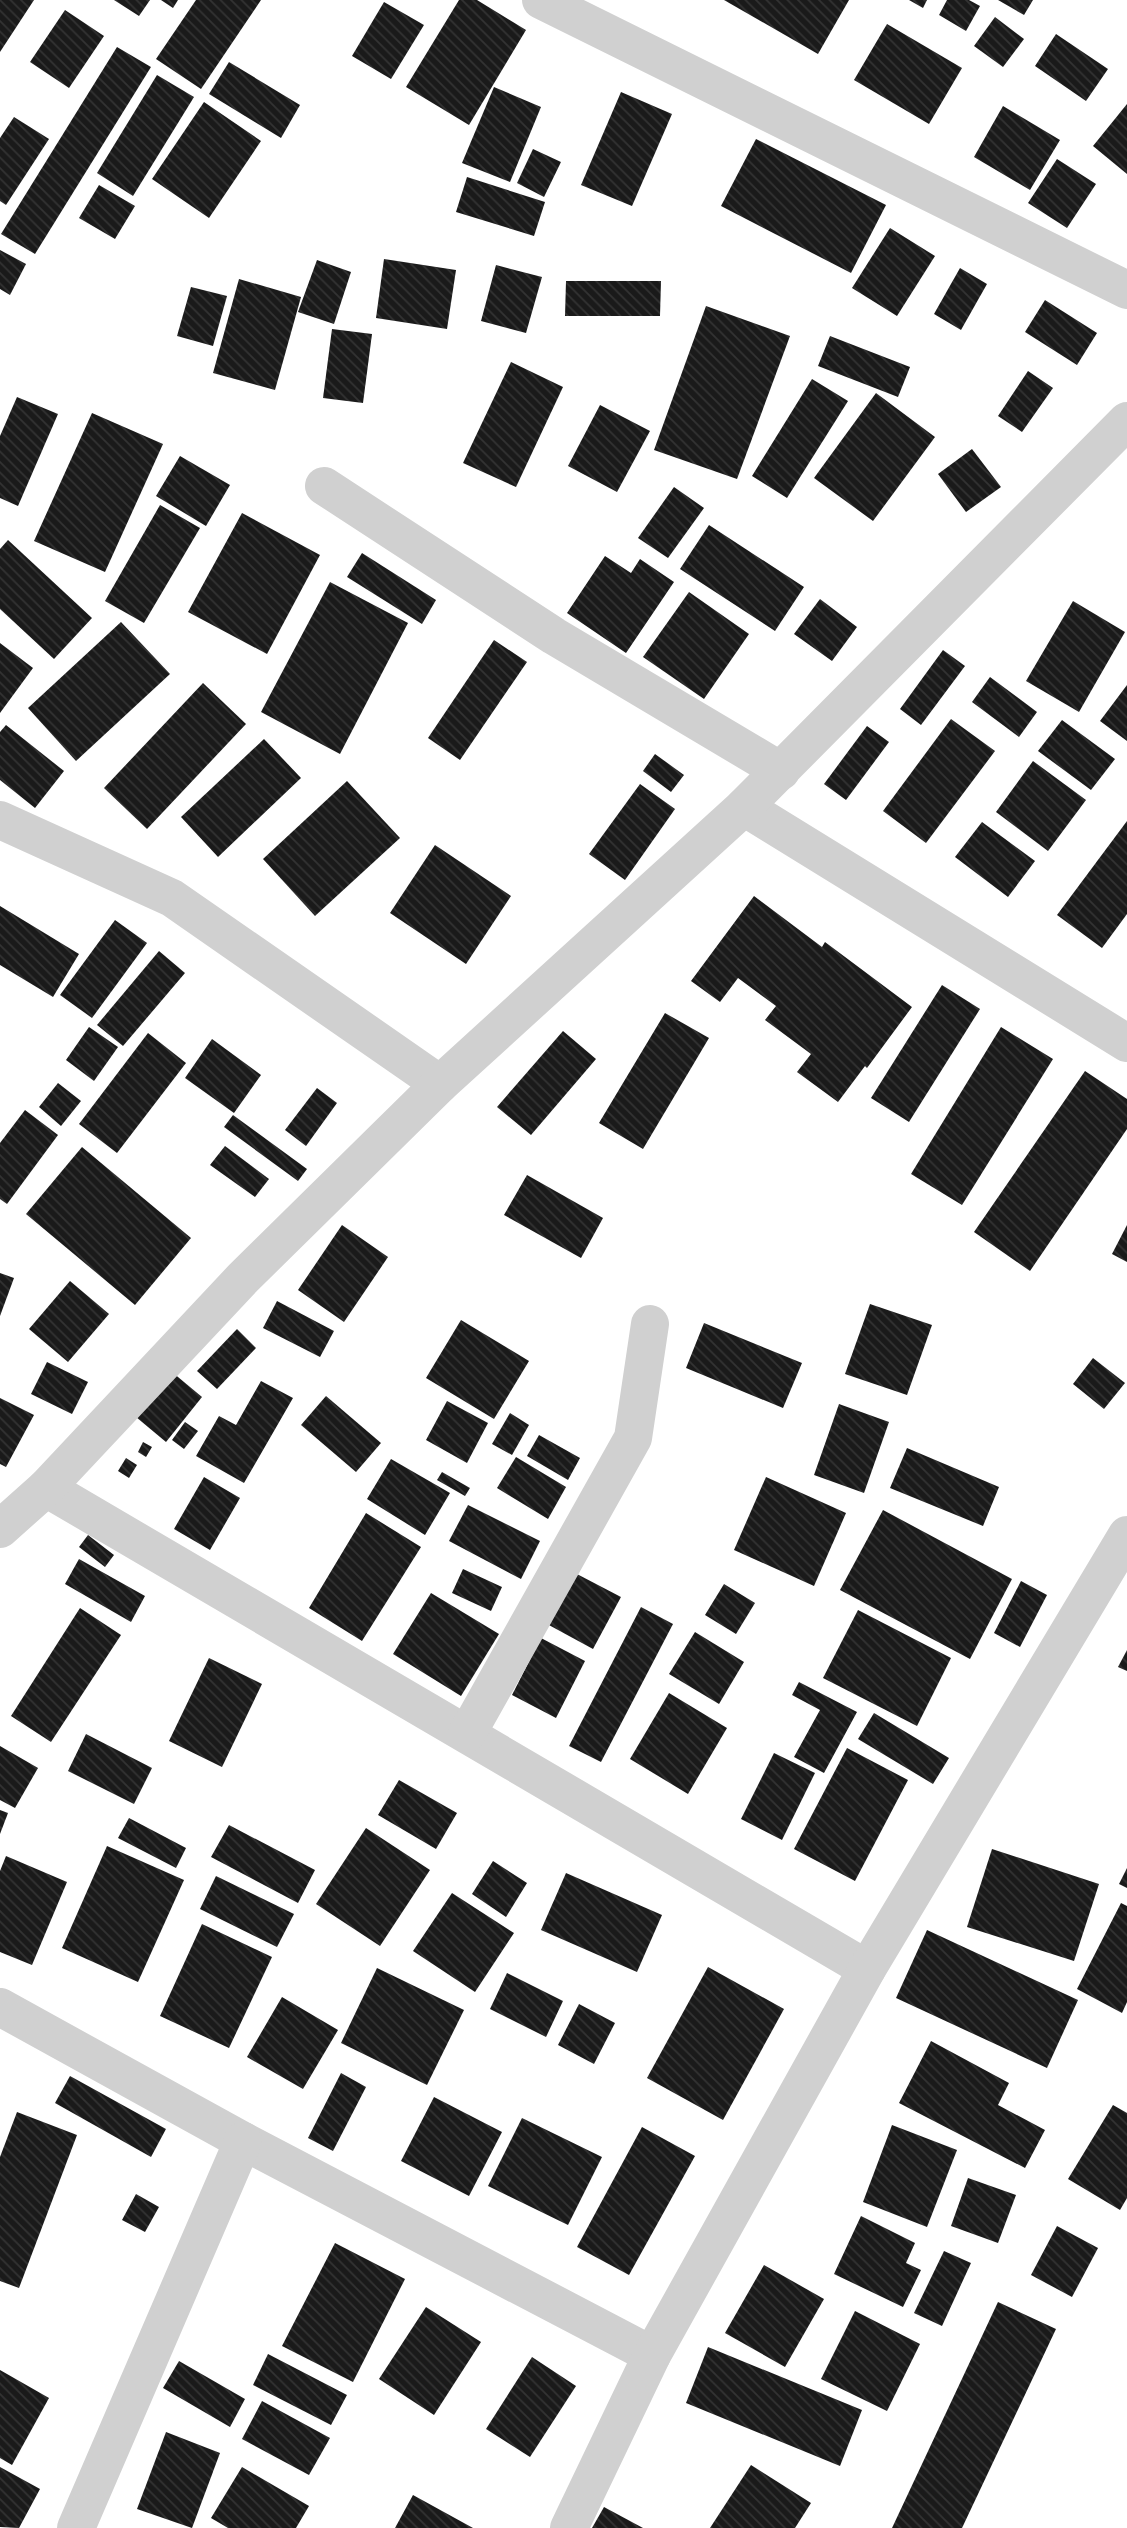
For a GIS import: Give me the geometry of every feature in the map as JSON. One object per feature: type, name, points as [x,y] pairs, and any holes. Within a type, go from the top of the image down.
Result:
[{"type":"street","points":[[541,0],[1127,290]]},
{"type":"street","points":[[0,1529],[46,1488],[243,1278],[440,1084],[744,807],[1127,421]]},
{"type":"street","points":[[324,486],[554,636],[780,771]]},
{"type":"street","points":[[744,807],[1127,1043]]},
{"type":"street","points":[[0,820],[172,898],[440,1084]]},
{"type":"street","points":[[467,1734],[634,1438],[650,1324]]},
{"type":"street","points":[[46,1488],[867,1969]]},
{"type":"street","points":[[569,2528],[652,2355],[867,1969],[1127,1535]]},
{"type":"street","points":[[0,2007],[243,2141],[652,2355]]},
{"type":"street","points":[[76,2528],[243,2141]]},
{"type":"building","points":[[0,0],[34,0],[0,52]]},
{"type":"building","points":[[114,0],[150,0],[139,16]]},
{"type":"building","points":[[161,0],[178,0],[173,8]]},
{"type":"building","points":[[196,0],[261,0],[201,89],[156,59]]},
{"type":"building","points":[[459,0],[477,0],[526,30],[469,125],[406,87]]},
{"type":"building","points":[[724,0],[849,0],[818,54]]},
{"type":"building","points":[[909,0],[927,0],[923,8]]},
{"type":"building","points":[[947,0],[969,0],[980,6],[966,31],[939,15]]},
{"type":"building","points":[[998,0],[1033,0],[1024,15]]},
{"type":"building","points":[[384,2],[424,25],[391,79],[352,56]]},
{"type":"building","points":[[65,10],[104,36],[69,88],[30,62]]},
{"type":"building","points":[[995,17],[1024,39],[1003,67],[974,46]]},
{"type":"building","points":[[887,24],[962,68],[929,124],[854,80]]},
{"type":"building","points":[[1056,34],[1108,69],[1086,101],[1035,66]]},
{"type":"building","points":[[117,47],[151,67],[35,254],[1,234]]},
{"type":"building","points":[[229,62],[300,105],[281,138],[209,94]]},
{"type":"building","points":[[157,75],[194,97],[133,196],[97,173]]},
{"type":"building","points":[[494,87],[541,107],[510,182],[462,163]]},
{"type":"building","points":[[621,92],[672,114],[632,206],[581,185]]},
{"type":"building","points":[[204,102],[261,141],[209,218],[152,179]]},
{"type":"building","points":[[1127,104],[1127,174],[1093,146]]},
{"type":"building","points":[[1003,106],[1060,140],[1030,190],[974,157]]},
{"type":"building","points":[[14,117],[49,139],[6,205],[0,201],[0,138]]},
{"type":"building","points":[[756,139],[886,205],[851,273],[721,206]]},
{"type":"building","points":[[533,149],[561,162],[544,197],[517,183]]},
{"type":"building","points":[[1057,159],[1096,184],[1067,228],[1028,203]]},
{"type":"building","points":[[467,177],[545,202],[534,236],[456,212]]},
{"type":"building","points":[[99,185],[135,206],[115,239],[79,218]]},
{"type":"building","points":[[890,228],[935,256],[897,316],[852,288]]},
{"type":"building","points":[[0,250],[26,264],[10,295],[0,289]]},
{"type":"building","points":[[384,259],[456,270],[447,329],[376,318]]},
{"type":"building","points":[[317,260],[351,272],[334,324],[298,312]]},
{"type":"building","points":[[496,265],[542,277],[526,333],[481,321]]},
{"type":"building","points":[[960,268],[987,284],[961,330],[934,314]]},
{"type":"building","points":[[239,279],[301,297],[275,390],[213,373]]},
{"type":"building","points":[[566,281],[661,281],[660,316],[565,316]]},
{"type":"building","points":[[191,287],[227,296],[213,346],[177,336]]},
{"type":"building","points":[[1045,300],[1097,333],[1077,365],[1025,332]]},
{"type":"building","points":[[706,306],[790,336],[737,479],[654,450]]},
{"type":"building","points":[[332,329],[372,334],[363,403],[323,398]]},
{"type":"building","points":[[830,336],[910,367],[898,397],[818,366]]},
{"type":"building","points":[[511,362],[563,387],[516,487],[463,463]]},
{"type":"building","points":[[1028,371],[1053,388],[1022,432],[998,416]]},
{"type":"building","points":[[812,379],[848,401],[787,498],[752,476]]},
{"type":"building","points":[[876,393],[935,437],[873,521],[814,478]]},
{"type":"building","points":[[17,397],[58,414],[18,506],[0,498],[0,436]]},
{"type":"building","points":[[600,405],[650,431],[617,492],[568,466]]},
{"type":"building","points":[[92,413],[163,444],[105,572],[34,541]]},
{"type":"building","points":[[972,449],[1001,487],[966,512],[938,474]]},
{"type":"building","points":[[180,456],[230,485],[206,526],[156,496]]},
{"type":"building","points":[[674,487],[704,508],[668,558],[638,538]]},
{"type":"building","points":[[160,505],[200,528],[144,623],[105,601]]},
{"type":"building","points":[[242,513],[320,555],[267,654],[188,612]]},
{"type":"building","points":[[709,525],[804,587],[775,631],[680,569]]},
{"type":"building","points":[[8,540],[92,618],[54,659],[0,609],[0,549]]},
{"type":"building","points":[[362,553],[436,600],[422,624],[347,577]]},
{"type":"building","points":[[605,556],[631,573],[640,559],[674,582],[626,653],[567,613]]},
{"type":"building","points":[[330,582],[408,623],[340,754],[261,712]]},
{"type":"building","points":[[689,592],[749,634],[704,699],[643,657]]},
{"type":"building","points":[[820,599],[857,627],[832,661],[794,634]]},
{"type":"building","points":[[1073,601],[1125,632],[1079,712],[1026,681]]},
{"type":"building","points":[[121,622],[170,674],[76,761],[28,708]]},
{"type":"building","points":[[494,640],[527,662],[460,760],[428,738]]},
{"type":"building","points":[[0,643],[33,668],[0,713]]},
{"type":"building","points":[[943,650],[965,666],[921,725],[900,709]]},
{"type":"building","points":[[990,677],[1037,712],[1019,737],[972,702]]},
{"type":"building","points":[[203,683],[246,724],[147,829],[104,788]]},
{"type":"building","points":[[1127,685],[1127,741],[1100,721]]},
{"type":"building","points":[[951,719],[995,751],[926,843],[883,811]]},
{"type":"building","points":[[1062,720],[1115,759],[1091,790],[1038,751]]},
{"type":"building","points":[[6,725],[64,771],[35,808],[0,780],[0,732]]},
{"type":"building","points":[[867,726],[889,742],[846,800],[824,784]]},
{"type":"building","points":[[264,739],[301,778],[218,857],[181,817]]},
{"type":"building","points":[[655,754],[684,775],[671,792],[643,771]]},
{"type":"building","points":[[1033,761],[1086,800],[1048,851],[996,812]]},
{"type":"building","points":[[347,781],[400,838],[315,916],[263,859]]},
{"type":"building","points":[[640,784],[675,809],[625,880],[589,854]]},
{"type":"building","points":[[1127,821],[1127,914],[1102,948],[1057,915]]},
{"type":"building","points":[[982,822],[1035,861],[1008,897],[955,857]]},
{"type":"building","points":[[435,845],[511,896],[466,964],[390,913]]},
{"type":"building","points":[[754,896],[822,947],[825,942],[912,1007],[838,1102],[797,1072],[811,1054],[765,1020],[776,1006],[738,978],[720,1002],[691,981]]},
{"type":"building","points":[[0,906],[79,954],[53,997],[0,965]]},
{"type":"building","points":[[115,920],[147,943],[92,1018],[60,995]]},
{"type":"building","points":[[159,951],[185,973],[123,1046],[97,1025]]},
{"type":"building","points":[[942,985],[980,1009],[909,1122],[871,1098]]},
{"type":"building","points":[[665,1013],[709,1038],[643,1149],[599,1123]]},
{"type":"building","points":[[89,1027],[118,1047],[94,1081],[66,1060]]},
{"type":"building","points":[[1001,1027],[1053,1059],[962,1205],[911,1174]]},
{"type":"building","points":[[563,1031],[596,1059],[531,1135],[497,1107]]},
{"type":"building","points":[[148,1033],[186,1063],[117,1153],[79,1124]]},
{"type":"building","points":[[212,1039],[261,1075],[234,1113],[185,1078]]},
{"type":"building","points":[[1085,1071],[1127,1099],[1127,1129],[1030,1271],[974,1232]]},
{"type":"building","points":[[58,1083],[81,1101],[61,1126],[39,1107]]},
{"type":"building","points":[[317,1088],[337,1103],[306,1146],[285,1130]]},
{"type":"building","points":[[25,1110],[58,1135],[7,1204],[0,1199],[0,1143]]},
{"type":"building","points":[[233,1115],[307,1169],[298,1181],[224,1127]]},
{"type":"building","points":[[225,1146],[269,1179],[255,1197],[210,1165]]},
{"type":"building","points":[[82,1147],[191,1238],[135,1305],[26,1214]]},
{"type":"building","points":[[527,1175],[603,1218],[581,1258],[504,1215]]},
{"type":"building","points":[[342,1225],[388,1257],[344,1322],[298,1290]]},
{"type":"building","points":[[1127,1225],[1127,1262],[1112,1254]]},
{"type":"building","points":[[0,1273],[14,1278],[0,1316]]},
{"type":"building","points":[[70,1281],[109,1314],[68,1362],[29,1329]]},
{"type":"building","points":[[277,1301],[334,1331],[320,1357],[263,1328]]},
{"type":"building","points":[[870,1304],[932,1325],[907,1395],[845,1374]]},
{"type":"building","points":[[461,1320],[529,1361],[494,1419],[426,1378]]},
{"type":"building","points":[[704,1323],[802,1363],[783,1408],[686,1368]]},
{"type":"building","points":[[237,1329],[256,1348],[217,1389],[197,1371]]},
{"type":"building","points":[[1093,1358],[1125,1383],[1104,1409],[1073,1384]]},
{"type":"building","points":[[47,1362],[88,1382],[72,1414],[31,1394]]},
{"type":"building","points":[[172,1372],[202,1397],[166,1442],[136,1417]]},
{"type":"building","points":[[261,1381],[293,1398],[244,1483],[196,1456],[219,1416],[236,1425]]},
{"type":"building","points":[[326,1396],[381,1443],[356,1472],[301,1425]]},
{"type":"building","points":[[0,1398],[34,1415],[6,1467],[0,1464]]},
{"type":"building","points":[[447,1401],[488,1423],[467,1463],[426,1440]]},
{"type":"building","points":[[839,1404],[889,1422],[864,1493],[814,1475]]},
{"type":"building","points":[[510,1413],[529,1425],[512,1455],[492,1444]]},
{"type":"building","points":[[185,1422],[198,1431],[184,1449],[172,1440]]},
{"type":"building","points":[[539,1435],[580,1458],[568,1480],[527,1456]]},
{"type":"building","points":[[143,1442],[152,1447],[146,1457],[138,1452]]},
{"type":"building","points":[[907,1448],[999,1487],[983,1526],[890,1488]]},
{"type":"building","points":[[516,1457],[566,1487],[548,1519],[497,1488]]},
{"type":"building","points":[[126,1458],[137,1465],[129,1478],[118,1471]]},
{"type":"building","points":[[391,1459],[450,1493],[425,1535],[367,1499]]},
{"type":"building","points":[[442,1472],[470,1488],[465,1496],[437,1480]]},
{"type":"building","points":[[204,1477],[240,1498],[210,1550],[174,1529]]},
{"type":"building","points":[[766,1477],[846,1513],[814,1586],[734,1550]]},
{"type":"building","points":[[468,1505],[540,1541],[521,1579],[449,1541]]},
{"type":"building","points":[[883,1510],[1012,1579],[970,1659],[840,1590]]},
{"type":"building","points":[[366,1513],[421,1547],[362,1641],[309,1608]]},
{"type":"building","points":[[88,1535],[114,1555],[105,1567],[79,1547]]},
{"type":"building","points":[[79,1559],[145,1596],[131,1622],[65,1584]]},
{"type":"building","points":[[463,1569],[502,1587],[491,1611],[452,1593]]},
{"type":"building","points":[[575,1573],[621,1597],[593,1649],[547,1624]]},
{"type":"building","points":[[1021,1581],[1047,1595],[1020,1647],[994,1633]]},
{"type":"building","points":[[724,1584],[755,1603],[736,1634],[705,1615]]},
{"type":"building","points":[[431,1593],[499,1634],[461,1696],[393,1654]]},
{"type":"building","points":[[641,1607],[673,1624],[601,1762],[569,1746]]},
{"type":"building","points":[[80,1608],[121,1635],[51,1742],[11,1716]]},
{"type":"building","points":[[858,1610],[951,1658],[917,1726],[823,1678]]},
{"type":"building","points":[[695,1632],[744,1662],[719,1704],[669,1674]]},
{"type":"building","points":[[541,1638],[585,1661],[556,1718],[512,1695]]},
{"type":"building","points":[[1127,1650],[1127,1671],[1118,1667]]},
{"type":"building","points":[[209,1658],[262,1684],[222,1767],[169,1741]]},
{"type":"building","points":[[799,1682],[857,1712],[824,1773],[794,1757],[820,1710],[792,1695]]},
{"type":"building","points":[[669,1693],[727,1728],[688,1794],[630,1759]]},
{"type":"building","points":[[874,1713],[949,1758],[933,1784],[858,1739]]},
{"type":"building","points":[[86,1734],[152,1768],[134,1804],[68,1771]]},
{"type":"building","points":[[0,1746],[38,1768],[15,1808],[0,1800]]},
{"type":"building","points":[[847,1748],[908,1780],[855,1881],[794,1849]]},
{"type":"building","points":[[774,1753],[815,1773],[782,1840],[741,1819]]},
{"type":"building","points":[[399,1780],[457,1813],[436,1849],[378,1815]]},
{"type":"building","points":[[0,1810],[8,1813],[0,1834]]},
{"type":"building","points":[[129,1818],[186,1848],[176,1868],[118,1838]]},
{"type":"building","points":[[229,1825],[315,1870],[298,1903],[211,1857]]},
{"type":"building","points":[[366,1828],[430,1870],[380,1946],[316,1904]]},
{"type":"building","points":[[107,1846],[184,1880],[138,1982],[62,1948]]},
{"type":"building","points":[[992,1849],[1099,1884],[1074,1961],[967,1927]]},
{"type":"building","points":[[6,1856],[67,1882],[32,1965],[0,1952],[0,1871]]},
{"type":"building","points":[[493,1861],[527,1883],[506,1917],[472,1894]]},
{"type":"building","points":[[1127,1868],[1127,1888],[1119,1884]]},
{"type":"building","points":[[566,1873],[662,1915],[637,1972],[541,1930]]},
{"type":"building","points":[[216,1876],[294,1914],[277,1947],[200,1909]]},
{"type":"building","points":[[452,1893],[514,1933],[475,1992],[413,1951]]},
{"type":"building","points":[[1121,1903],[1127,1906],[1127,2002],[1122,2013],[1077,1989]]},
{"type":"building","points":[[202,1924],[272,1957],[229,2048],[160,2016]]},
{"type":"building","points":[[927,1930],[1078,2000],[1047,2068],[896,1998]]},
{"type":"building","points":[[708,1967],[784,2009],[723,2120],[647,2078]]},
{"type":"building","points":[[377,1968],[464,2010],[427,2085],[341,2043]]},
{"type":"building","points":[[507,1973],[563,2001],[546,2037],[490,2009]]},
{"type":"building","points":[[282,1997],[338,2030],[303,2089],[247,2057]]},
{"type":"building","points":[[579,2004],[615,2023],[594,2064],[558,2045]]},
{"type":"building","points":[[931,2041],[1009,2083],[998,2105],[1045,2130],[1025,2168],[899,2103]]},
{"type":"building","points":[[341,2073],[366,2087],[333,2151],[308,2138]]},
{"type":"building","points":[[70,2076],[166,2129],[151,2157],[55,2103]]},
{"type":"building","points":[[434,2097],[502,2132],[469,2196],[401,2161]]},
{"type":"building","points":[[1113,2105],[1127,2113],[1127,2198],[1120,2210],[1068,2179]]},
{"type":"building","points":[[17,2112],[77,2135],[19,2288],[0,2281],[0,2157]]},
{"type":"building","points":[[522,2118],[602,2157],[568,2225],[488,2186]]},
{"type":"building","points":[[892,2125],[957,2150],[927,2227],[863,2202]]},
{"type":"building","points":[[642,2127],[695,2156],[629,2275],[577,2247]]},
{"type":"building","points":[[968,2178],[1016,2195],[998,2243],[951,2226]]},
{"type":"building","points":[[136,2194],[159,2207],[145,2232],[122,2220]]},
{"type":"building","points":[[861,2216],[915,2243],[906,2263],[921,2270],[903,2307],[834,2274]]},
{"type":"building","points":[[1057,2226],[1098,2248],[1072,2297],[1031,2275]]},
{"type":"building","points":[[335,2243],[405,2279],[353,2382],[282,2346]]},
{"type":"building","points":[[944,2251],[971,2263],[942,2326],[914,2313]]},
{"type":"building","points":[[764,2265],[824,2299],[785,2367],[725,2333]]},
{"type":"building","points":[[998,2302],[1056,2329],[962,2528],[892,2528]]},
{"type":"building","points":[[426,2307],[481,2342],[434,2415],[379,2379]]},
{"type":"building","points":[[855,2311],[920,2344],[887,2411],[821,2379]]},
{"type":"building","points":[[708,2347],[862,2410],[840,2466],[686,2403]]},
{"type":"building","points":[[268,2354],[347,2395],[331,2425],[253,2385]]},
{"type":"building","points":[[532,2357],[576,2386],[530,2457],[486,2429]]},
{"type":"building","points":[[179,2361],[245,2399],[230,2427],[163,2388]]},
{"type":"building","points":[[0,2370],[49,2398],[12,2465],[0,2458]]},
{"type":"building","points":[[262,2401],[330,2438],[309,2475],[242,2439]]},
{"type":"building","points":[[166,2432],[220,2453],[192,2528],[137,2509]]},
{"type":"building","points":[[751,2465],[811,2503],[795,2528],[710,2528]]},
{"type":"building","points":[[0,2467],[40,2489],[19,2528],[0,2527]]},
{"type":"building","points":[[242,2467],[309,2506],[296,2528],[228,2528],[211,2518]]},
{"type":"building","points":[[413,2495],[473,2528],[395,2528]]},
{"type":"building","points":[[604,2507],[643,2528],[592,2528]]}]
